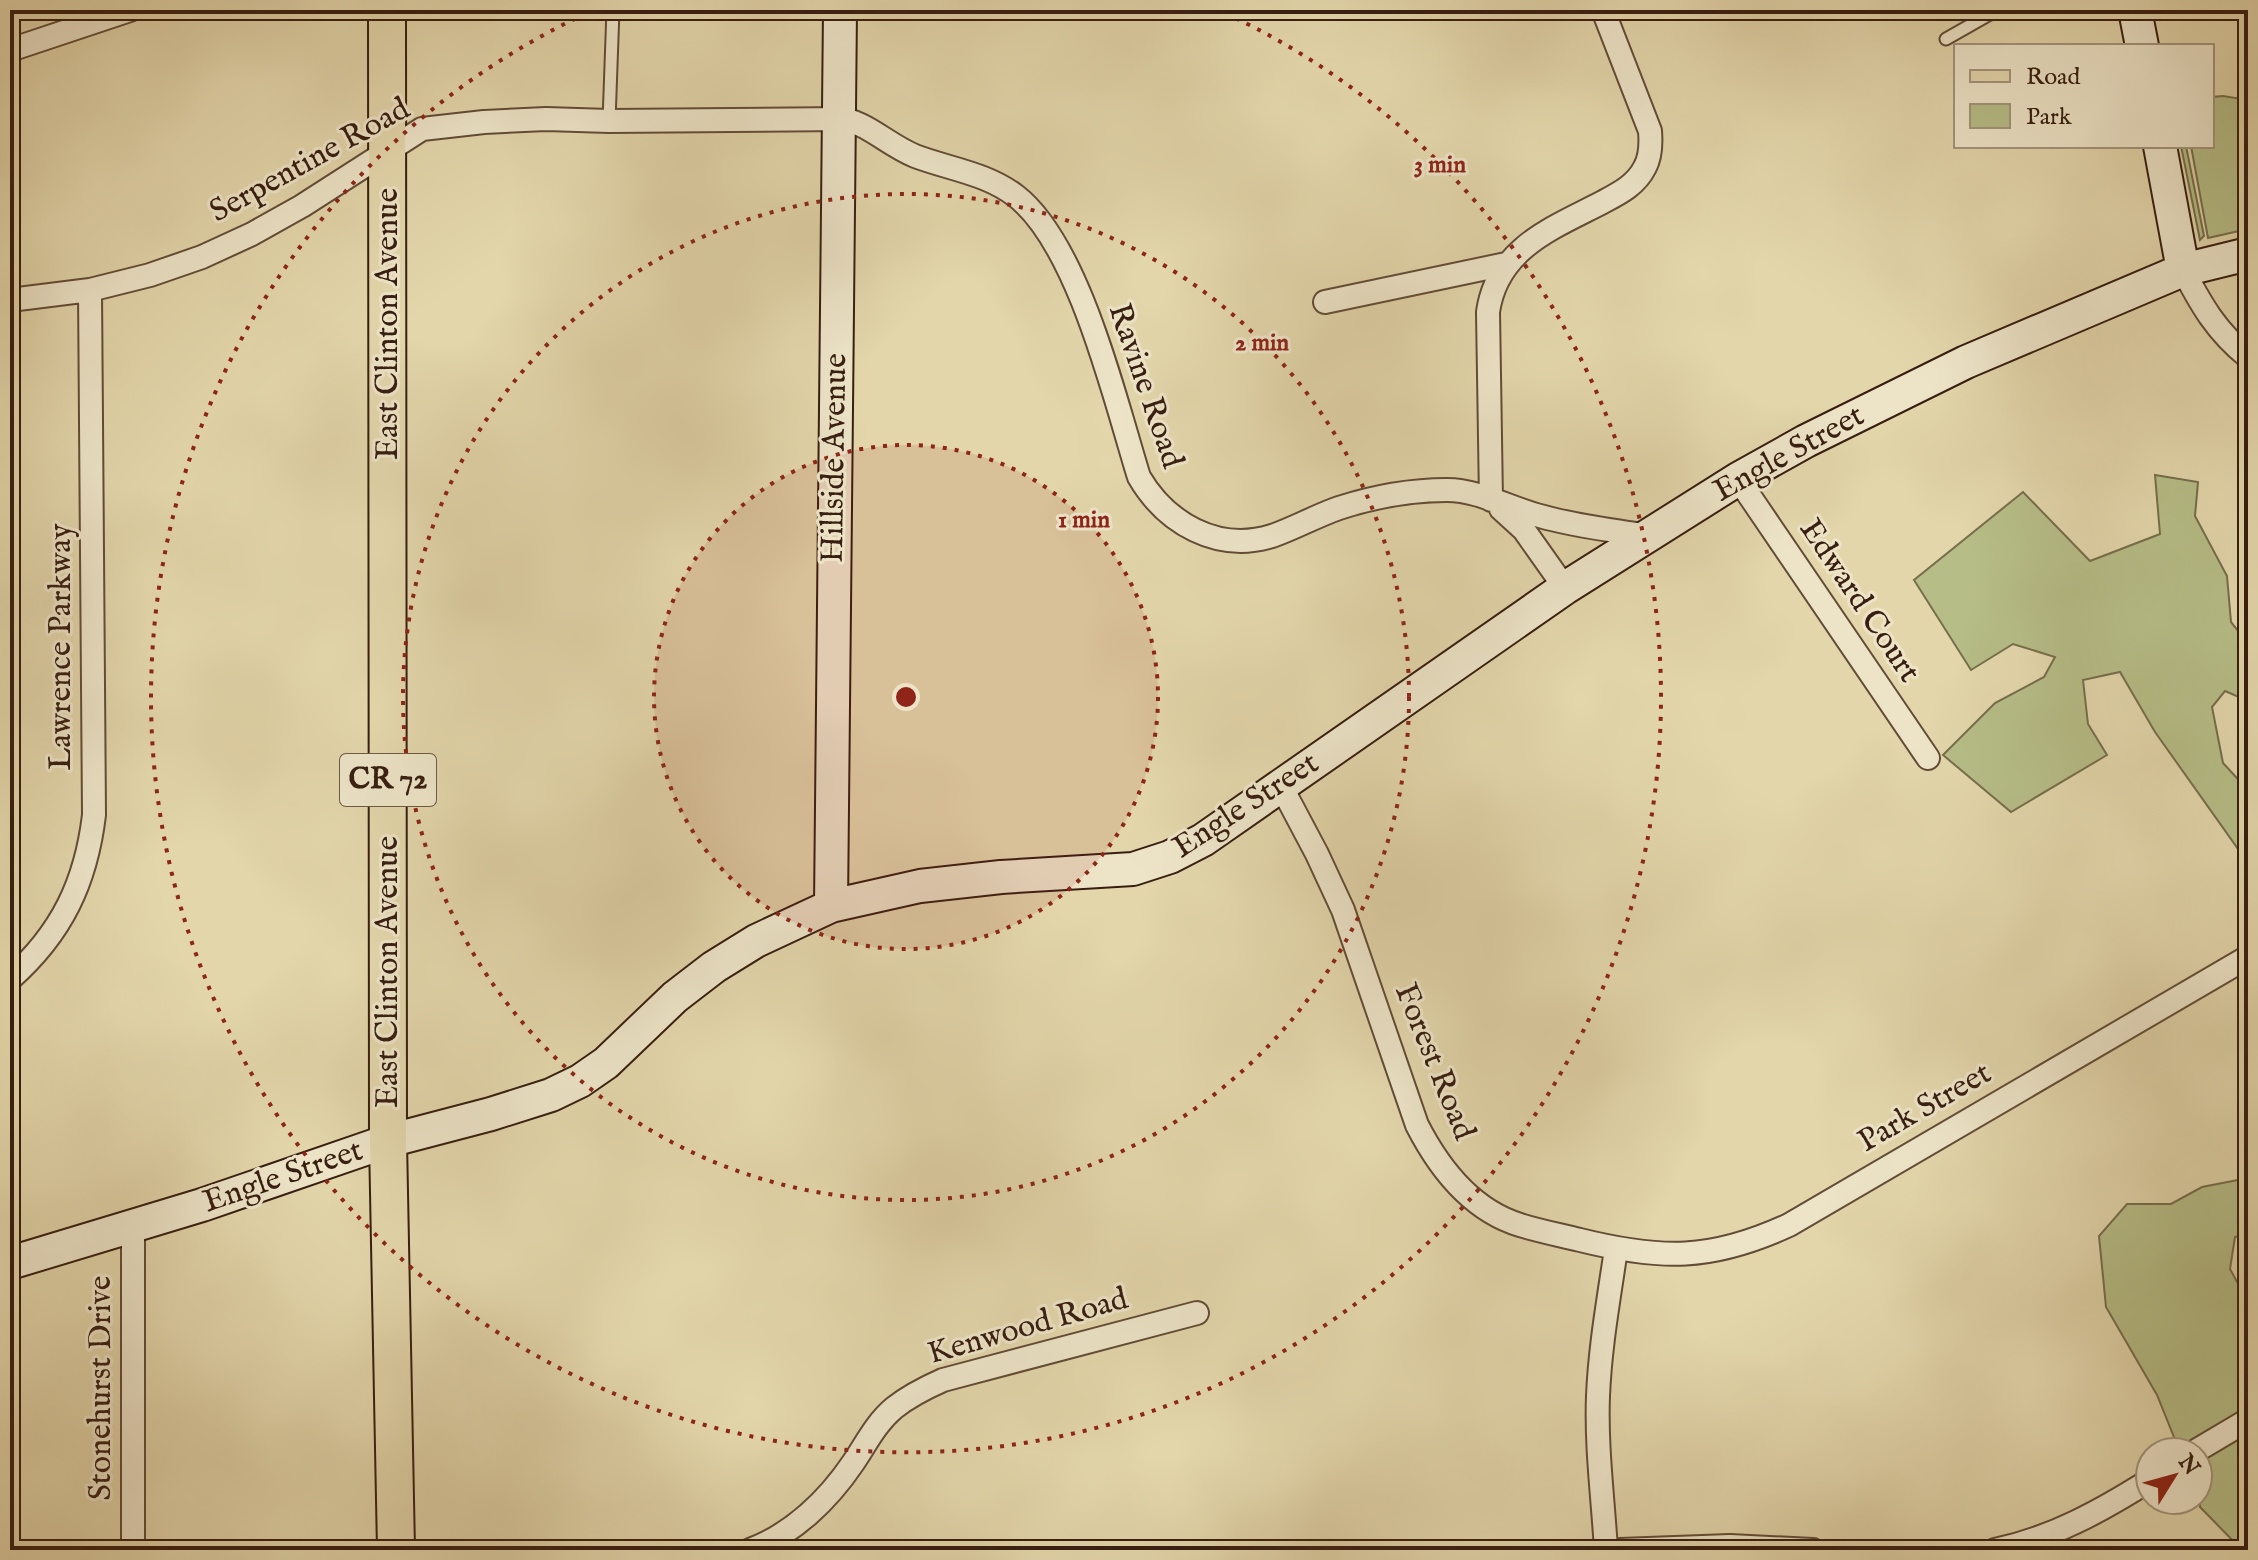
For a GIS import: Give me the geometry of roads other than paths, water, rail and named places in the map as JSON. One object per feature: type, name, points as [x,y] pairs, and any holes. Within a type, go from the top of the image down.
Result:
[{"type":"main road","name":"East Clinton Avenue","points":[[387,10],[388,1141],[396,1550]]},
{"type":"street","points":[[10,50],[130,10]]},
{"type":"street","name":"Hillside Avenue","points":[[831,906],[840,10]]},
{"type":"street","points":[[1491,500],[1488,312],[1496,282],[1506,264],[1532,240],[1635,182],[1646,166],[1651,149],[1650,131],[1603,10]]},
{"type":"street","points":[[2135,10],[2142,44]]},
{"type":"street","name":"Serpentine Road","points":[[10,300],[90,290],[150,275],[202,257],[252,234],[422,129],[515,120],[839,118]]},
{"type":"street","name":"Ravine Road","points":[[839,118],[859,123],[912,155],[992,181],[1016,197],[1037,217],[1069,272],[1093,327],[1139,477],[1158,503],[1184,526],[1215,537],[1249,540],[1271,536],[1342,507],[1383,497],[1451,490],[1542,517],[1647,536]]},
{"type":"street","points":[[2160,148],[2183,270],[2208,316],[2226,339],[2248,357]]},
{"type":"street","name":"Engle Street","points":[[10,1263],[133,1227],[388,1141],[551,1095],[580,1081],[606,1063],[675,997],[714,967],[756,941],[831,906],[920,886],[1001,877],[1133,869],[1170,857],[1203,840],[1565,588],[1738,479],[1806,441],[1966,362],[2183,270],[2248,254]]},
{"type":"street","points":[[1325,302],[1506,264]]},
{"type":"street","name":"Lawrence Parkway","points":[[10,979],[50,935],[70,905],[81,880],[92,826],[90,290]]},
{"type":"street","name":"Edward Court","points":[[1738,479],[1928,758]]},
{"type":"street","name":"Ravine Road","points":[[1491,500],[1524,530],[1565,588]]},
{"type":"street","name":"Forest Road","points":[[1281,786],[1343,910],[1417,1125],[1449,1177],[1490,1211],[1517,1225],[1616,1249]]},
{"type":"street","name":"Park Street","points":[[1616,1249],[1654,1255],[1692,1254],[1725,1249],[1768,1235],[2248,957]]},
{"type":"street","name":"Stonehurst Drive","points":[[133,1227],[133,1550]]},
{"type":"street","points":[[1606,1550],[1598,1447],[1598,1398],[1616,1249]]},
{"type":"street","name":"Kenwood Road","points":[[750,1550],[810,1513],[833,1491],[874,1430],[893,1409],[915,1393],[943,1380],[1197,1313]]},
{"type":"street","points":[[2214,1440],[2248,1420]]},
{"type":"street","points":[[1995,1550],[2062,1530],[2134,1490]]},
{"type":"street","points":[[1620,1550],[1730,1546],[1813,1550]]},
{"type":"lane","points":[[609,121],[613,10]]},
{"type":"lane","points":[[1946,39],[1997,10]]}]
